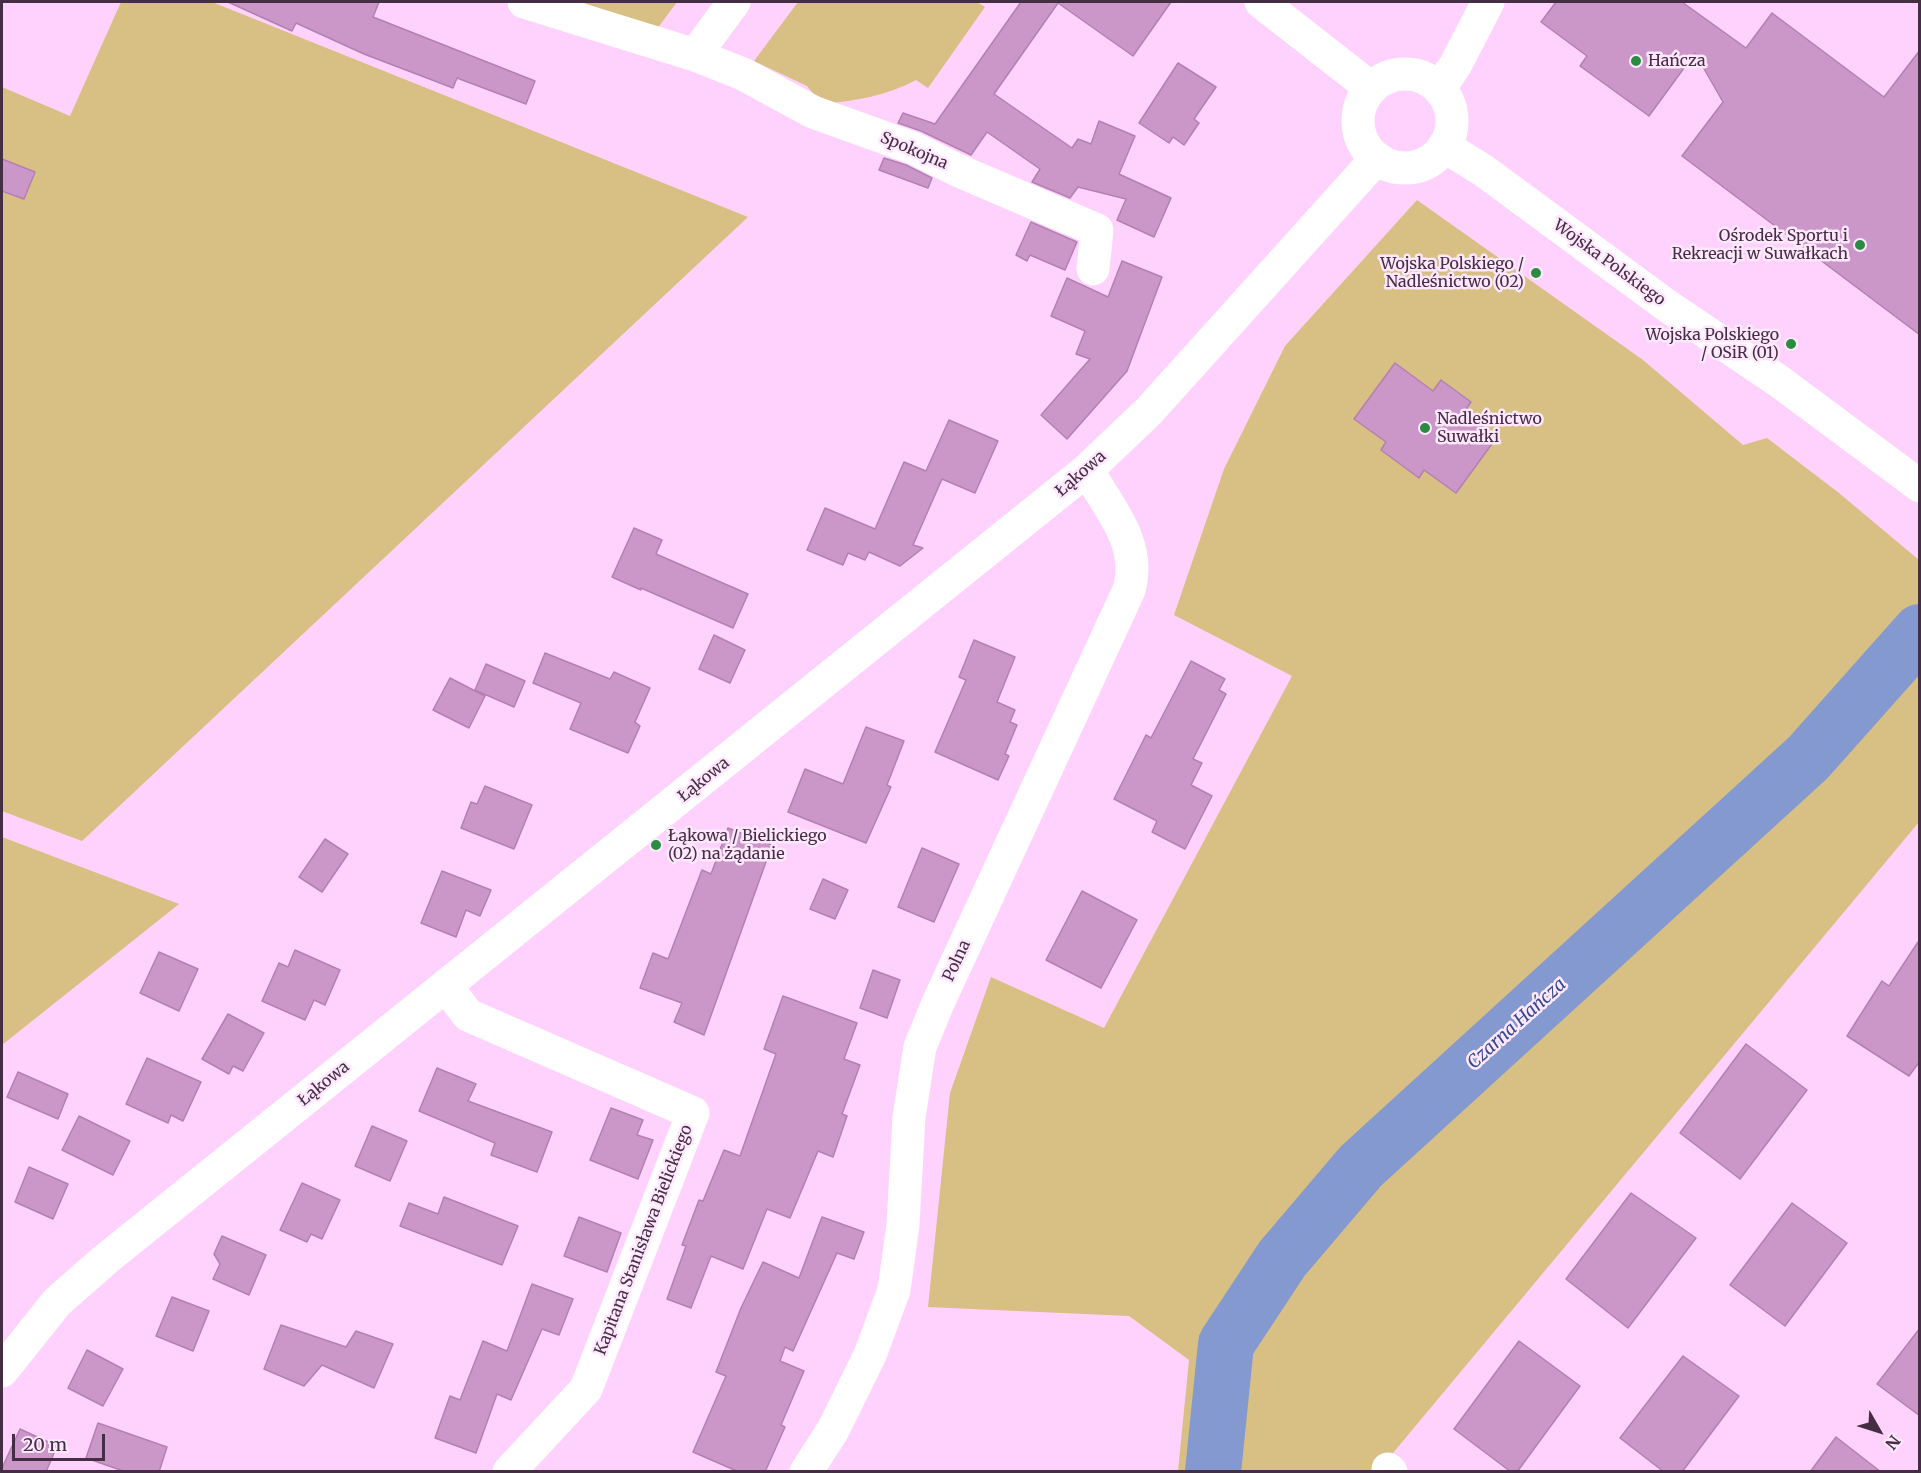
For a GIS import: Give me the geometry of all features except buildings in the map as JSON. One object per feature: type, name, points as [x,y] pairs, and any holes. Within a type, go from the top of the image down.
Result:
[{"type":"street","name":"Spokojna","points":[[524,2],[695,55],[743,74],[813,112],[913,148],[957,170],[1097,230],[1093,269]]},
{"type":"street","points":[[695,55],[734,2]]},
{"type":"street","points":[[1261,2],[1371,88]]},
{"type":"street","points":[[1439,89],[1488,2]]},
{"type":"street","points":[[1412,74],[1426,79],[1439,89],[1447,102],[1452,118],[1450,134],[1444,146],[1431,160],[1417,166],[1401,168],[1386,164],[1363,143],[1358,129],[1358,114],[1371,88],[1397,75],[1412,74]]},
{"type":"street","name":"Wojska Polskiego","points":[[1444,146],[1484,171],[1666,305],[1780,382],[1920,486]]},
{"type":"street","name":"Łąkowa","points":[[2,1371],[57,1302],[106,1259],[1087,470],[1173,385],[1377,158]]},
{"type":"street","name":"Polna","points":[[806,1472],[833,1430],[870,1355],[894,1290],[903,1225],[909,1118],[920,1047],[943,992],[1129,590],[1134,565],[1131,549],[1123,529],[1087,470]]},
{"type":"street","name":"Kapitana Stanisława Bielickiego","points":[[446,986],[468,1015],[693,1113],[586,1389],[509,1472]]},
{"type":"shaded area","points":[[121,2],[212,2],[748,217],[82,841],[2,811],[2,87],[70,116]]},
{"type":"shaded area","points":[[581,2],[677,2],[657,29]]},
{"type":"shaded area","points":[[798,2],[977,2],[985,7],[928,88],[916,80],[905,86],[870,97],[822,104],[807,86],[754,61]]},
{"type":"shaded area","points":[[1417,200],[1643,360],[1743,445],[1767,438],[1839,493],[1919,560],[1919,822],[1378,1471],[1178,1471],[1189,1360],[1129,1316],[928,1307],[950,1093],[991,977],[1104,1028],[1292,676],[1174,615],[1224,469],[1285,346]]},
{"type":"shaded area","points":[[2,837],[179,904],[2,1045]]},
{"type":"waterway","name":"Czarna Hańcza","points":[[1213,1472],[1226,1344],[1282,1259],[1361,1166],[1808,758],[1920,632]]},
{"type":"place","name":"Hańcza","points":[[1636,61]]},
{"type":"place","name":"Ośrodek Sportu i Rekreacji w Suwałkach","points":[[1860,245]]},
{"type":"place","name":"Wojska Polskiego / Nadleśnictwo (02)","points":[[1536,273]]},
{"type":"place","name":"Wojska Polskiego / OSiR (01)","points":[[1791,344]]},
{"type":"place","name":"Nadleśnictwo Suwałki","points":[[1425,428]]},
{"type":"place","name":"Łąkowa / Bielickiego (02) na żądanie","points":[[656,845]]}]
